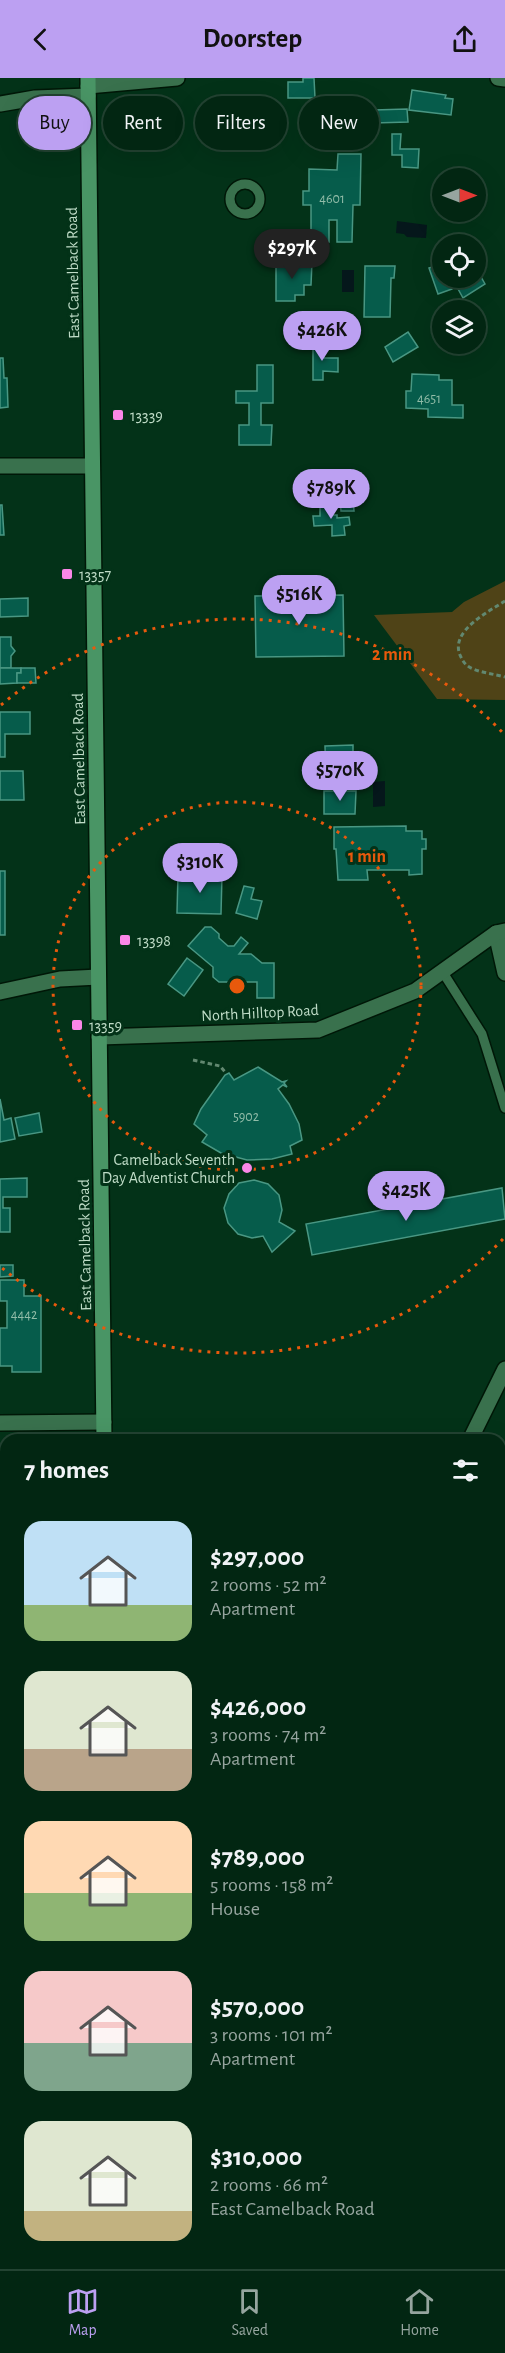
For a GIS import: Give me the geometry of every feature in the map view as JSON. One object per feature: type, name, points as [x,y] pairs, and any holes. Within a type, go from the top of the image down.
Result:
[{"type":"main road","name":"East Camelback Road","points":[[88,87],[104,1434]]},
{"type":"street","points":[[0,104],[88,87],[177,78]]},
{"type":"street","points":[[498,78],[505,79]]},
{"type":"street","points":[[0,466],[92,466]]},
{"type":"street","points":[[500,932],[505,973]]},
{"type":"street","name":"North Hilltop Road","points":[[99,1037],[318,1030],[415,991],[500,932]]},
{"type":"street","points":[[0,992],[60,979],[99,977]]},
{"type":"street","points":[[473,1434],[505,1369]]},
{"type":"street","points":[[0,1423],[104,1422]]},
{"type":"lane","points":[[442,971],[482,1034],[505,1108]]},
{"type":"path","points":[[505,601],[468,628],[459,639],[458,645],[465,664],[479,671],[505,677]]},
{"type":"path","points":[[193,1060],[220,1066],[226,1073]]},
{"type":"shaded area","points":[[397,221],[427,225],[426,238],[407,237],[396,233]]},
{"type":"shaded area","points":[[342,270],[354,270],[354,292],[342,292]]},
{"type":"shaded area","points":[[505,581],[505,700],[437,699],[374,615],[452,612],[464,602]]},
{"type":"shaded area","points":[[385,781],[385,806],[373,807],[373,782]]},
{"type":"building","points":[[303,78],[314,78],[315,96],[288,98],[288,82],[303,82]]},
{"type":"building","points":[[412,90],[446,95],[445,98],[453,99],[451,115],[409,110]]},
{"type":"building","points":[[407,109],[408,122],[379,123],[379,110]]},
{"type":"building","points":[[392,134],[401,134],[400,149],[419,149],[418,168],[402,167],[402,155],[392,155]]},
{"type":"building","points":[[338,154],[361,154],[360,205],[353,205],[352,242],[337,242],[337,220],[329,220],[329,242],[311,242],[311,205],[303,205],[303,191],[309,191],[309,169],[337,170]]},
{"type":"building","points":[[276,262],[312,262],[311,285],[304,285],[304,295],[295,295],[295,301],[276,301]]},
{"type":"building","points":[[365,266],[395,266],[394,278],[391,278],[390,317],[364,317]]},
{"type":"building","points":[[436,288],[452,289],[438,294]]},
{"type":"building","points":[[458,288],[479,288],[463,298]]},
{"type":"building","points":[[408,332],[418,347],[393,362],[385,347]]},
{"type":"building","points":[[313,341],[324,341],[324,358],[338,358],[338,372],[323,371],[323,380],[313,380]]},
{"type":"building","points":[[0,358],[3,358],[4,378],[7,378],[8,407],[0,408]]},
{"type":"building","points":[[257,365],[273,365],[273,403],[261,403],[261,425],[272,425],[271,445],[239,445],[239,425],[249,425],[249,403],[236,403],[236,391],[257,391]]},
{"type":"building","points":[[412,374],[439,375],[439,380],[452,380],[452,405],[463,405],[463,418],[428,417],[428,409],[406,408],[406,391],[411,391]]},
{"type":"building","points":[[353,498],[354,511],[341,511],[340,499]]},
{"type":"building","points":[[320,502],[331,502],[332,515],[337,515],[337,518],[349,517],[350,525],[344,526],[345,535],[332,536],[332,525],[314,526],[313,516],[320,516]]},
{"type":"building","points":[[0,505],[2,505],[4,535],[0,535]]},
{"type":"building","points":[[343,595],[344,656],[256,657],[255,596]]},
{"type":"building","points":[[28,598],[28,616],[0,617],[0,599]]},
{"type":"building","points":[[0,637],[11,637],[11,646],[15,651],[11,656],[11,668],[0,668]]},
{"type":"building","points":[[0,668],[21,668],[21,673],[17,673],[17,683],[0,684]]},
{"type":"building","points":[[21,668],[35,668],[36,683],[17,683],[17,673],[21,673]]},
{"type":"building","points":[[0,712],[30,712],[30,734],[5,734],[5,757],[0,757]]},
{"type":"building","points":[[353,745],[353,779],[326,780],[325,746]]},
{"type":"building","points":[[0,771],[23,771],[24,800],[0,800]]},
{"type":"building","points":[[324,791],[356,791],[355,814],[324,814]]},
{"type":"building","points":[[406,826],[406,831],[422,831],[422,839],[426,839],[426,849],[422,849],[422,874],[409,875],[409,870],[367,870],[368,880],[338,880],[334,827]]},
{"type":"building","points":[[0,871],[5,871],[5,935],[0,935]]},
{"type":"building","points":[[178,874],[222,875],[221,914],[177,913]]},
{"type":"building","points":[[244,886],[254,888],[251,899],[262,901],[257,919],[236,913]]},
{"type":"building","points":[[205,927],[211,927],[228,946],[234,946],[241,937],[248,943],[239,954],[251,954],[262,963],[274,963],[274,998],[257,998],[257,982],[219,982],[213,977],[213,967],[188,946]]},
{"type":"building","points":[[187,958],[203,970],[184,996],[168,984]]},
{"type":"building","points":[[258,1067],[282,1082],[286,1081],[284,1083],[287,1087],[283,1085],[278,1089],[299,1124],[302,1140],[290,1146],[292,1154],[272,1159],[247,1160],[221,1153],[202,1142],[207,1135],[194,1124],[201,1109],[225,1075],[229,1073],[234,1080]]},
{"type":"building","points":[[0,1099],[4,1120],[11,1118],[15,1139],[0,1142]]},
{"type":"building","points":[[39,1113],[42,1132],[19,1136],[15,1118]]},
{"type":"building","points":[[27,1178],[27,1197],[3,1197],[3,1208],[10,1208],[10,1232],[0,1232],[0,1179]]},
{"type":"building","points":[[254,1180],[268,1184],[279,1195],[282,1210],[279,1222],[295,1231],[272,1252],[263,1236],[252,1238],[238,1234],[228,1223],[224,1208],[229,1194],[239,1183]]},
{"type":"building","points":[[502,1188],[505,1219],[312,1255],[306,1224]]},
{"type":"building","points":[[0,1265],[13,1265],[13,1276],[0,1277]]},
{"type":"building","points":[[0,1280],[24,1280],[24,1296],[41,1296],[41,1372],[12,1372],[12,1366],[0,1366],[0,1328],[7,1328],[7,1301],[0,1301]]},
{"type":"place","name":"13339","points":[[118,415]]},
{"type":"place","name":"13357","points":[[67,574]]},
{"type":"place","name":"13398","points":[[125,940]]},
{"type":"place","name":"13359","points":[[77,1025]]},
{"type":"place","name":"Camelback Seventh Day Adventist Church","points":[[247,1168]]}]
